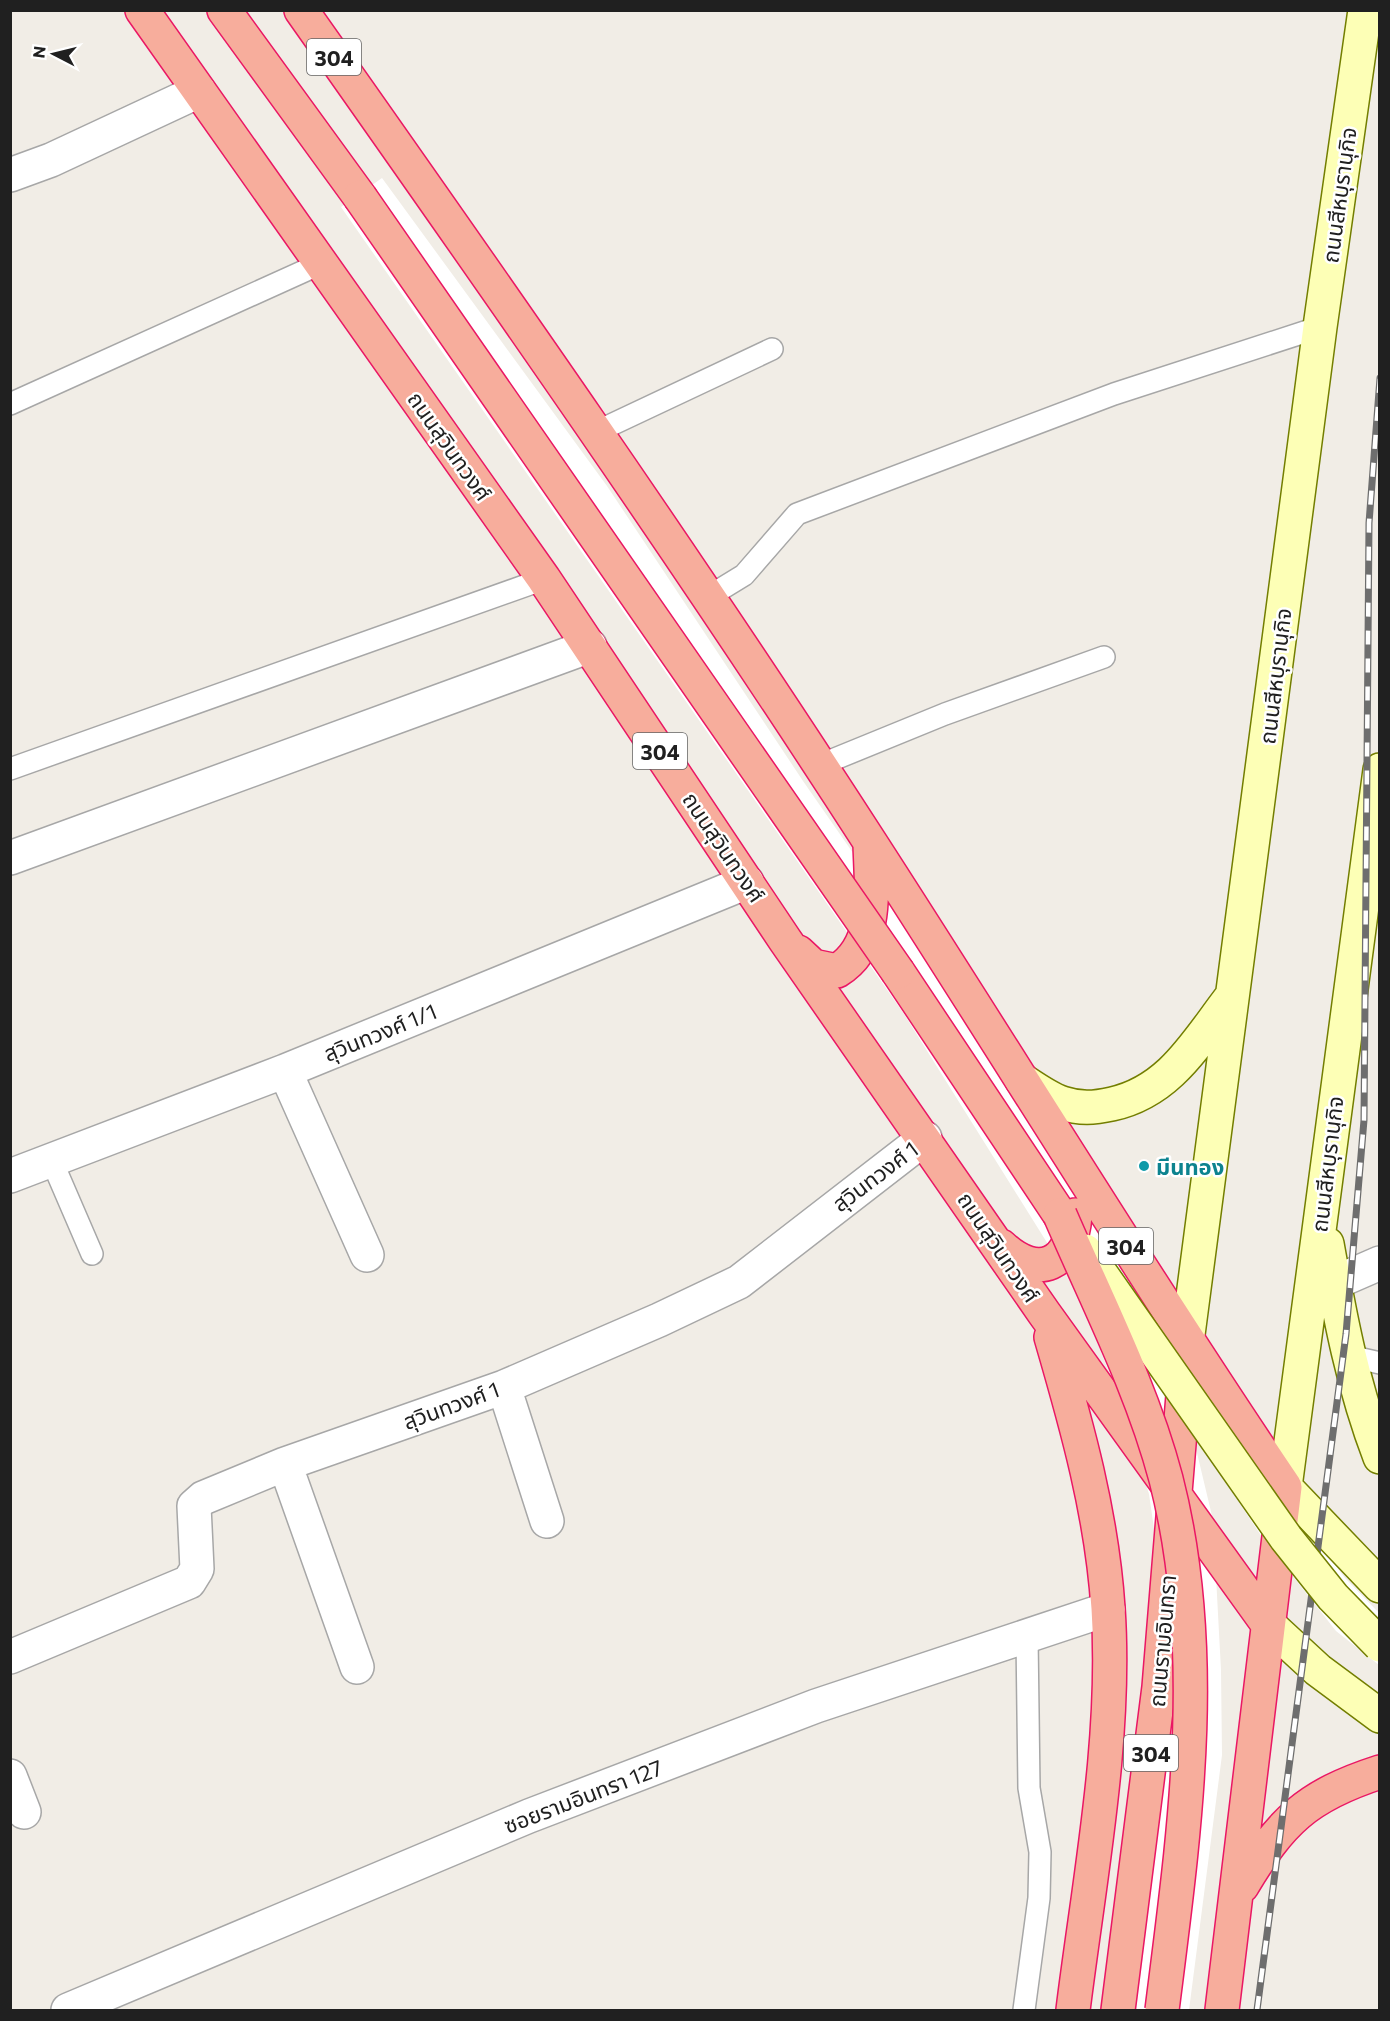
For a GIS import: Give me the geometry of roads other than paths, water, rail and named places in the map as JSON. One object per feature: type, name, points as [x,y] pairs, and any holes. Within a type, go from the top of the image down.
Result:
[{"type":"highway","name":"ถนนสุวินทวงศ์","points":[[142,10],[544,579],[785,940],[1044,1312],[1173,1495],[1267,1623]]},
{"type":"highway","points":[[224,10],[360,198],[898,972],[1060,1215],[1135,1387],[1166,1479],[1183,1572],[1191,1648],[1189,1755],[1181,1860],[1162,2010]]},
{"type":"highway","name":"304","points":[[301,10],[596,432],[820,765],[1187,1342],[1285,1487]]},
{"type":"highway","points":[[785,940],[813,966],[822,969],[837,971],[859,952],[868,925],[872,899],[870,841]]},
{"type":"highway","points":[[994,1240],[1015,1259],[1030,1266],[1044,1266],[1054,1261],[1067,1247],[1073,1235],[1075,1216],[1065,1149]]},
{"type":"highway","points":[[1044,1312],[1088,1467],[1104,1561],[1108,1610],[1108,1731],[1073,2010]]},
{"type":"highway","name":"ถนนรามอินทรา","points":[[1118,2010],[1159,1687],[1187,1342]]},
{"type":"highway","points":[[1222,2010],[1285,1487]]},
{"type":"highway","points":[[1236,1896],[1267,1845],[1291,1819],[1316,1799],[1348,1783],[1380,1772]]},
{"type":"main road","name":"ถนนสีหบุรานุกิจ","points":[[1187,1342],[1320,327],[1365,10]]},
{"type":"main road","name":"ถนนสีหบุรานุกิจ","points":[[1285,1487],[1379,776]]},
{"type":"main road","points":[[1022,1080],[1061,1103],[1088,1109],[1129,1100],[1149,1092],[1173,1072],[1233,994]]},
{"type":"main road","points":[[1322,1210],[1334,1283],[1364,1360],[1362,1409],[1380,1456]]},
{"type":"main road","points":[[1060,1215],[1286,1538],[1333,1597],[1380,1645]]},
{"type":"main road","points":[[1285,1487],[1380,1586]]},
{"type":"main road","points":[[1267,1623],[1326,1676],[1380,1716]]},
{"type":"street","points":[[10,175],[51,159],[200,91]]},
{"type":"street","points":[[10,858],[590,646]]},
{"type":"street","name":"สุวินทวงศ์ 1/1","points":[[10,1176],[285,1071],[747,882]]},
{"type":"street","points":[[285,1071],[367,1255]]},
{"type":"street","name":"สุวินทวงศ์ 1","points":[[10,1657],[189,1582],[196,1569],[194,1506],[203,1498],[285,1464],[504,1386],[659,1320],[739,1282],[925,1138]]},
{"type":"street","points":[[1334,1283],[1380,1263]]},
{"type":"street","points":[[504,1386],[547,1521]]},
{"type":"street","points":[[285,1464],[357,1667]]},
{"type":"street","name":"ซอยรามอินทรา 127","points":[[68,2010],[529,1816],[816,1706],[1108,1610]]},
{"type":"street","points":[[10,1776],[24,1812]]},
{"type":"lane","points":[[10,404],[322,263]]},
{"type":"lane","points":[[708,597],[744,575],[797,514],[1114,394],[1320,327]]},
{"type":"lane","points":[[596,432],[772,349]]},
{"type":"lane","points":[[10,769],[544,579]]},
{"type":"lane","points":[[820,765],[945,714],[1104,657]]},
{"type":"lane","points":[[51,1160],[92,1254]]},
{"type":"lane","points":[[1024,2010],[1039,1898],[1040,1852],[1029,1788],[1027,1637]]},
{"type":"railway","points":[[1257,2010],[1346,1334],[1364,1120],[1369,523],[1380,378]]},
{"type":"place","name":"มีนทอง","points":[[1144,1166]]}]
